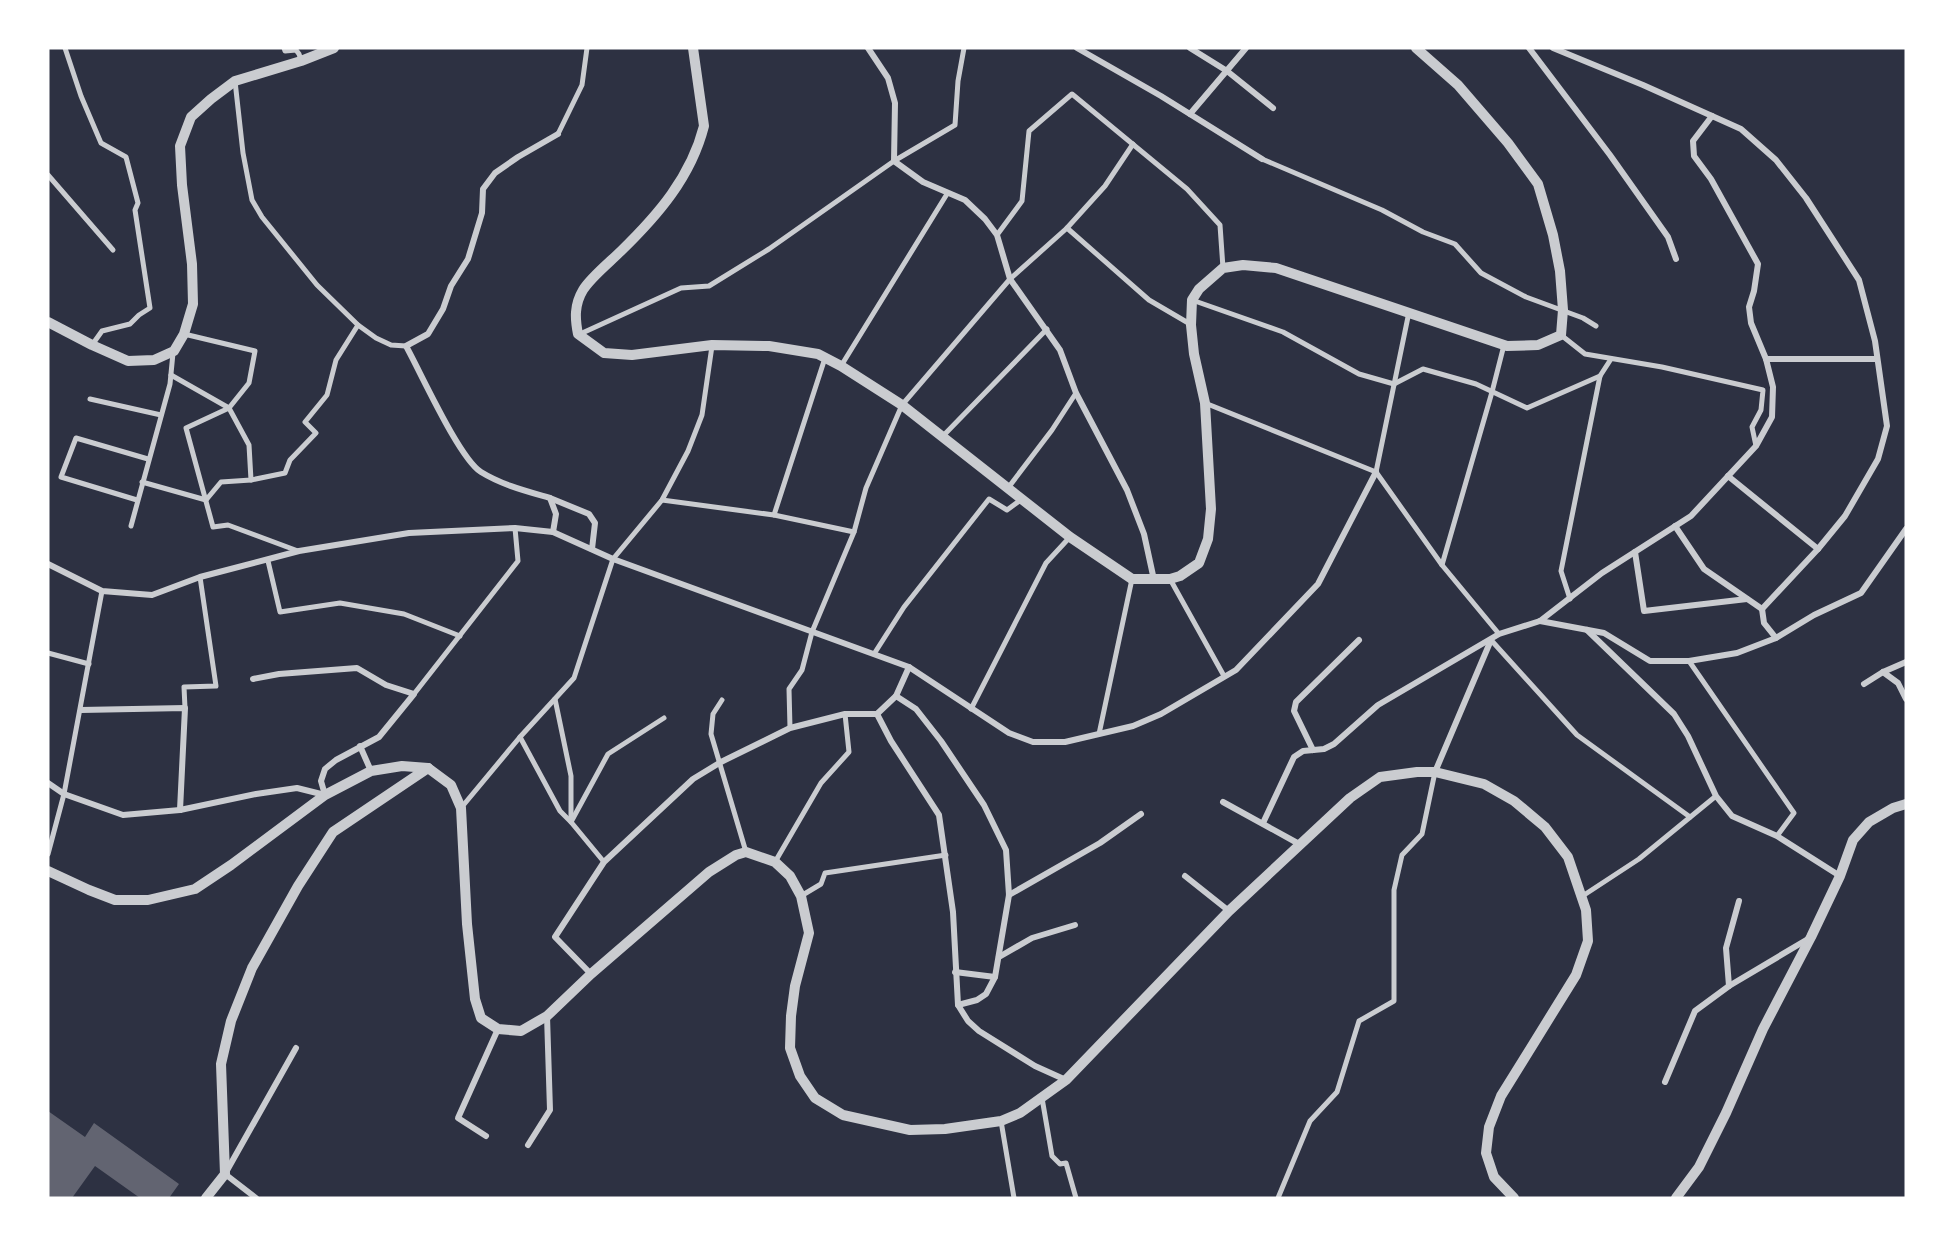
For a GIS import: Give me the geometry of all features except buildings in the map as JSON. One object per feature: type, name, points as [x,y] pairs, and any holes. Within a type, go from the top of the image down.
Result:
[{"type":"street","points":[[65,48],[81,96],[101,143],[126,157],[138,203],[135,210],[150,308],[130,324],[102,332],[92,345]]},
{"type":"street","points":[[284,48],[285,51],[296,50],[301,61]]},
{"type":"street","points":[[131,525],[171,375],[174,351],[184,334],[193,304],[192,264],[182,185],[180,146],[190,117],[236,81],[334,48]]},
{"type":"street","points":[[236,81],[243,153],[252,200],[262,217],[317,285],[358,325],[375,338],[391,345],[406,346],[428,334],[443,309],[451,286],[468,259],[482,213],[483,189],[495,173],[558,134],[582,85],[587,48]]},
{"type":"street","points":[[693,48],[704,126],[685,175],[659,212],[583,290],[574,314],[578,334],[604,353],[632,355],[712,345],[769,346],[818,354],[902,405],[1070,537],[1132,579],[1154,580],[1180,576],[1199,563],[1208,539],[1210,509],[1205,404],[1194,354],[1191,325],[1192,300],[1199,289],[1223,268],[1243,265],[1276,268],[1504,345],[1538,345],[1561,335]]},
{"type":"street","points":[[868,48],[888,78],[895,103],[894,161]]},
{"type":"street","points":[[578,334],[681,288],[709,286],[770,249],[894,161],[955,125],[958,81],[964,48]]},
{"type":"street","points":[[1077,48],[1262,159],[1382,210],[1423,232],[1455,244],[1481,273],[1526,297],[1563,310],[1596,326]]},
{"type":"street","points":[[1190,48],[1227,71],[1273,108]]},
{"type":"street","points":[[1190,114],[1246,48]]},
{"type":"street","points":[[1416,48],[1458,85],[1508,142],[1538,184],[1557,253],[1563,310],[1561,335]]},
{"type":"street","points":[[1529,48],[1610,155],[1668,237],[1676,259]]},
{"type":"street","points":[[1552,48],[1643,85],[1741,129],[1776,159],[1806,198],[1859,279],[1877,359],[1887,426],[1878,459],[1845,516],[1818,549],[1762,609]]},
{"type":"street","points":[[997,235],[1022,201],[1029,131],[1071,94],[1187,189],[1220,225],[1223,268]]},
{"type":"street","points":[[1263,823],[1294,757],[1303,751],[1324,749],[1334,744],[1378,705],[1499,634],[1540,621],[1602,573],[1691,516],[1756,446],[1772,417],[1773,387],[1766,358],[1751,323],[1749,307],[1758,264],[1711,179],[1694,156],[1693,141],[1712,116]]},
{"type":"street","points":[[790,728],[789,689],[802,670],[812,632],[854,532],[866,488],[902,405],[1010,279],[1068,228],[1104,186],[1133,144]]},
{"type":"street","points":[[894,161],[923,182],[965,200],[985,219],[997,235],[1010,279],[1060,350],[1076,393],[1127,490],[1144,534],[1154,580]]},
{"type":"street","points":[[48,175],[113,250]]},
{"type":"street","points":[[841,366],[947,194]]},
{"type":"street","points":[[1068,228],[1149,300],[1191,325]]},
{"type":"street","points":[[1192,300],[1283,332],[1359,375],[1394,384],[1423,369],[1476,384],[1527,408],[1600,376]]},
{"type":"street","points":[[48,564],[102,591],[152,595],[200,577],[299,551],[409,533],[515,528],[554,532],[613,559],[909,667],[1009,733],[1033,742],[1065,742],[1133,726],[1161,714],[1236,670],[1318,584],[1376,472],[1409,312]]},
{"type":"street","points":[[48,322],[128,361],[154,360],[174,351]]},
{"type":"street","points":[[206,500],[221,482],[251,480],[285,472],[290,460],[316,433],[304,422],[327,395],[336,360],[358,325]]},
{"type":"street","points":[[942,437],[1047,329]]},
{"type":"street","points":[[184,334],[255,351],[249,383],[229,408],[186,428],[213,527],[228,525],[299,551]]},
{"type":"street","points":[[1561,335],[1585,354],[1662,367],[1763,390],[1761,410],[1752,427],[1756,446]]},
{"type":"street","points":[[461,808],[520,737],[574,678],[613,559],[662,500],[688,451],[702,415],[712,345]]},
{"type":"street","points":[[1442,564],[1504,345]]},
{"type":"street","points":[[406,346],[462,450],[479,471],[508,485],[550,498],[589,514],[594,523],[592,549]]},
{"type":"street","points":[[774,515],[825,358]]},
{"type":"street","points":[[1766,358],[1877,359]]},
{"type":"street","points":[[1570,599],[1561,571],[1600,376],[1611,359]]},
{"type":"street","points":[[171,375],[229,408],[249,445],[251,480]]},
{"type":"street","points":[[1008,488],[1052,430],[1076,393]]},
{"type":"street","points":[[90,399],[161,415]]},
{"type":"street","points":[[1205,404],[1376,472],[1442,564],[1499,634]]},
{"type":"street","points":[[137,500],[61,477],[76,438],[148,459]]},
{"type":"street","points":[[1728,476],[1818,549]]},
{"type":"street","points":[[142,482],[206,500]]},
{"type":"street","points":[[550,498],[556,514],[554,532]]},
{"type":"street","points":[[874,654],[904,607],[989,499],[1007,510],[1022,499]]},
{"type":"street","points":[[662,500],[774,515],[854,532]]},
{"type":"street","points":[[1675,526],[1704,569],[1762,609],[1764,623],[1776,638]]},
{"type":"street","points":[[325,795],[321,781],[325,769],[336,760],[379,737],[518,561],[515,528]]},
{"type":"street","points":[[1540,621],[1604,633],[1650,661],[1689,661],[1737,653],[1776,638],[1814,615],[1861,593],[1905,532]]},
{"type":"street","points":[[971,709],[1046,562],[1070,537]]},
{"type":"street","points":[[1635,552],[1644,611],[1747,599]]},
{"type":"street","points":[[268,561],[280,612],[340,603],[404,614],[460,636]]},
{"type":"street","points":[[180,810],[184,687],[216,686],[200,577]]},
{"type":"street","points":[[1099,734],[1132,579]]},
{"type":"street","points":[[1170,579],[1224,676]]},
{"type":"street","points":[[48,854],[64,794],[102,591]]},
{"type":"street","points":[[1585,628],[1674,714],[1688,736],[1716,796],[1732,816],[1777,836],[1840,876]]},
{"type":"street","points":[[1313,750],[1294,711],[1296,702],[1359,640]]},
{"type":"street","points":[[1278,1198],[1310,1121],[1337,1092],[1359,1021],[1394,1001],[1394,890],[1402,855],[1422,834],[1435,772],[1491,640]]},
{"type":"street","points":[[1491,640],[1577,735],[1690,818]]},
{"type":"street","points":[[48,653],[89,664]]},
{"type":"street","points":[[1689,661],[1794,813],[1777,836]]},
{"type":"street","points":[[1864,684],[1883,672],[1906,662]]},
{"type":"street","points":[[591,974],[555,937],[604,862],[693,779],[721,762],[790,728],[845,714],[877,714],[896,696],[909,667]]},
{"type":"street","points":[[253,679],[279,674],[357,668],[386,685],[414,694]]},
{"type":"street","points":[[1883,672],[1898,683],[1906,699]]},
{"type":"street","points":[[896,696],[916,709],[941,741],[984,805],[1006,850],[1009,895],[995,977],[986,994],[977,1000],[958,1005]]},
{"type":"street","points":[[555,699],[571,777],[571,822]]},
{"type":"street","points":[[722,700],[713,714],[711,734],[746,852]]},
{"type":"street","points":[[81,710],[185,708]]},
{"type":"street","points":[[775,862],[820,783],[849,752],[845,714]]},
{"type":"street","points":[[877,714],[891,741],[939,815],[953,912],[958,1005],[968,1021],[979,1031],[1035,1066],[1066,1080]]},
{"type":"street","points":[[571,822],[608,754],[664,718]]},
{"type":"street","points":[[520,737],[560,811],[604,862]]},
{"type":"street","points":[[360,746],[371,771]]},
{"type":"street","points":[[48,871],[89,891],[115,900],[148,900],[195,889],[325,795],[371,771],[402,766],[428,768],[451,785],[461,808],[467,924],[475,999],[481,1018],[498,1029],[521,1031],[547,1016],[591,974],[709,872],[736,855],[746,852],[775,862],[790,876],[801,896],[809,933],[794,996],[790,1048],[800,1076],[815,1098],[843,1115],[910,1130],[945,1129],[1001,1121],[1020,1113],[1042,1098],[1066,1080],[1229,910],[1350,798],[1380,777],[1435,772],[1484,784],[1514,801],[1545,827],[1568,857],[1586,910],[1588,941],[1576,975],[1501,1095],[1489,1127],[1486,1153],[1494,1177],[1514,1198]]},
{"type":"street","points":[[225,1174],[221,1064],[231,1021],[252,968],[298,886],[333,832],[428,768]]},
{"type":"street","points":[[48,783],[64,794],[123,815],[180,810],[297,788],[325,795]]},
{"type":"street","points":[[1581,897],[1639,858],[1716,796]]},
{"type":"street","points":[[1223,802],[1301,845]]},
{"type":"street","points":[[1676,1198],[1699,1167],[1726,1113],[1763,1029],[1840,876],[1853,840],[1869,822],[1893,808],[1906,804]]},
{"type":"street","points":[[1009,895],[1100,843],[1141,814]]},
{"type":"street","points":[[801,896],[821,884],[825,873],[946,855]]},
{"type":"street","points":[[1185,876],[1229,910]]},
{"type":"street","points":[[1729,986],[1726,948],[1739,901]]},
{"type":"street","points":[[999,957],[1032,938],[1075,925]]},
{"type":"street","points":[[1665,1082],[1695,1011],[1729,986],[1811,937]]},
{"type":"street","points":[[956,972],[995,977]]},
{"type":"street","points":[[528,1145],[550,1110],[547,1016]]},
{"type":"street","points":[[486,1136],[458,1118],[498,1029]]},
{"type":"street","points":[[206,1198],[225,1174],[296,1048]]},
{"type":"street","points":[[1042,1098],[1052,1156],[1060,1164],[1066,1164],[1076,1198]]},
{"type":"street","points":[[1001,1121],[1014,1198]]},
{"type":"street","points":[[225,1174],[256,1198]]}]
